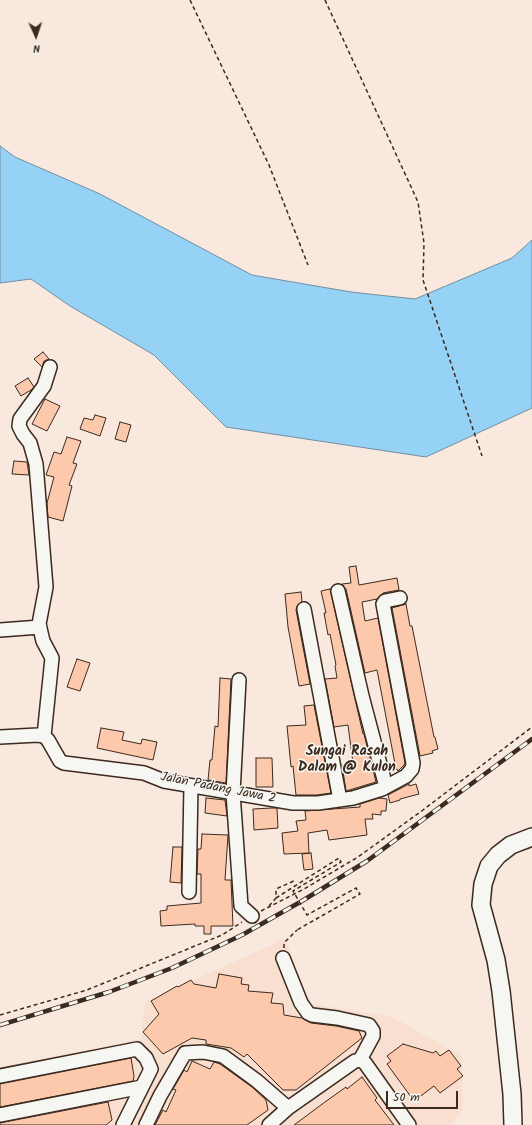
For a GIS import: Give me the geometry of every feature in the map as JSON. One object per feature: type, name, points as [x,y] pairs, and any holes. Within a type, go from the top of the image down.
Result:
[{"type":"main road","points":[[513,1125],[512,1094],[501,990],[496,960],[481,905],[483,884],[489,866],[498,855],[511,845],[532,837]]},
{"type":"street","points":[[0,737],[44,736],[52,658],[43,641],[39,624],[46,587],[36,464],[30,442],[23,434],[19,426],[20,419],[44,386],[50,367]]},
{"type":"street","points":[[338,591],[358,681],[386,787]]},
{"type":"street","name":"Jalan Padang Jawa 2","points":[[44,736],[48,740],[60,761],[64,763],[144,772],[164,781],[293,803],[318,803],[353,798],[386,787],[406,776],[412,769],[383,604],[385,601],[400,598]]},
{"type":"street","points":[[304,609],[340,800]]},
{"type":"street","points":[[0,630],[40,627]]},
{"type":"street","points":[[239,680],[233,793],[241,906],[252,916]]},
{"type":"street","points":[[189,892],[191,786]]},
{"type":"street","points":[[283,958],[300,1003],[308,1014],[338,1018],[369,1025],[373,1031],[373,1036],[363,1061]]},
{"type":"street","points":[[0,1076],[137,1049],[146,1058],[151,1069],[123,1125]]},
{"type":"street","points":[[146,1125],[160,1096],[185,1053],[203,1052],[223,1056],[257,1081],[288,1108]]},
{"type":"street","points":[[270,1125],[288,1108],[355,1062],[363,1061]]},
{"type":"street","points":[[363,1061],[409,1125]]},
{"type":"street","points":[[6,1118],[142,1087]]},
{"type":"path","points":[[190,0],[269,165],[308,265]]},
{"type":"path","points":[[325,0],[418,202],[424,243],[423,280],[482,456]]},
{"type":"path","points":[[0,1015],[87,990],[222,935],[252,916],[358,857],[423,810],[532,727]]},
{"type":"path","points":[[268,908],[276,898],[339,858],[341,862],[293,892],[307,914],[356,888],[360,894],[297,930],[284,943],[283,958]]},
{"type":"path","points":[[276,898],[276,889],[296,880]]},
{"type":"shaded area","points":[[285,939],[311,1004],[392,1017],[462,1056],[463,1111],[451,1125],[0,1125],[0,1067],[141,1039],[145,1002]]},
{"type":"water","points":[[0,146],[15,157],[100,194],[252,275],[351,292],[415,299],[512,258],[532,240],[532,408],[426,457],[226,427],[154,355],[70,306],[31,279],[0,283]]},
{"type":"building","points":[[43,352],[49,359],[44,361],[42,367],[34,359]]},
{"type":"building","points":[[28,378],[34,387],[21,396],[15,386]]},
{"type":"building","points":[[45,399],[60,406],[47,431],[32,424]]},
{"type":"building","points":[[95,415],[106,418],[100,436],[80,429],[84,418],[93,420]]},
{"type":"building","points":[[120,422],[131,425],[126,442],[115,439]]},
{"type":"building","points":[[67,437],[81,441],[73,463],[77,464],[69,485],[72,486],[63,521],[48,517],[47,503],[54,477],[46,475],[54,452],[61,454]]},
{"type":"building","points":[[14,461],[27,462],[29,475],[12,474]]},
{"type":"building","points":[[356,566],[359,585],[397,578],[399,590],[383,593],[377,599],[362,602],[365,621],[378,618],[405,763],[398,771],[396,769],[377,670],[365,673],[346,589],[342,584],[351,583],[349,567]]},
{"type":"building","points":[[330,589],[363,734],[376,782],[346,791],[342,765],[353,763],[348,725],[334,727],[325,679],[337,678],[336,665],[330,634],[328,635],[324,613],[326,613],[321,591]]},
{"type":"building","points":[[301,592],[302,601],[297,606],[296,610],[310,684],[299,686],[288,627],[285,594]]},
{"type":"building","points":[[406,604],[410,626],[412,626],[434,737],[438,749],[432,751],[433,753],[420,756],[392,608]]},
{"type":"building","points":[[77,659],[90,663],[80,691],[67,687]]},
{"type":"building","points":[[220,678],[231,679],[226,783],[208,780],[210,760],[212,760],[215,726],[218,727]]},
{"type":"building","points":[[314,705],[331,793],[296,795],[293,766],[291,767],[287,726],[306,725],[304,706]]},
{"type":"building","points":[[101,728],[124,732],[122,740],[141,744],[142,739],[157,742],[153,760],[97,748]]},
{"type":"building","points":[[256,758],[272,758],[273,787],[256,787]]},
{"type":"building","points":[[409,784],[409,786],[416,784],[419,794],[390,803],[388,795]]},
{"type":"building","points":[[206,798],[225,800],[227,816],[205,813]]},
{"type":"building","points":[[379,798],[387,799],[386,811],[381,811],[381,815],[372,814],[373,819],[365,819],[367,835],[329,840],[327,830],[308,833],[309,853],[284,854],[282,833],[298,831],[296,821],[306,820],[305,811],[360,807],[360,804]]},
{"type":"building","points":[[277,808],[278,828],[254,830],[253,809]]},
{"type":"building","points":[[202,834],[228,835],[225,880],[231,880],[233,926],[211,926],[211,934],[204,934],[204,926],[195,926],[195,924],[161,926],[160,911],[167,910],[167,906],[201,903],[201,874],[197,874],[198,849],[201,849]]},
{"type":"building","points":[[173,847],[182,847],[181,883],[170,882]]},
{"type":"building","points":[[311,853],[313,869],[304,870],[302,854]]},
{"type":"building","points":[[219,974],[242,978],[241,984],[249,985],[248,991],[273,993],[271,1003],[283,1004],[284,1015],[302,1018],[311,1023],[359,1031],[362,1038],[296,1090],[283,1090],[247,1054],[244,1057],[231,1048],[206,1044],[206,1040],[192,1038],[163,1054],[143,1032],[159,1014],[151,1001],[191,980],[194,984],[216,988]]},
{"type":"building","points":[[403,1044],[433,1053],[436,1051],[440,1056],[449,1050],[461,1066],[457,1069],[463,1076],[440,1093],[434,1086],[414,1101],[387,1064],[391,1061],[387,1056]]},
{"type":"building","points":[[131,1058],[134,1076],[133,1081],[0,1107],[0,1084]]},
{"type":"building","points":[[192,1061],[210,1069],[214,1062],[220,1064],[252,1087],[266,1100],[268,1110],[247,1125],[155,1125],[163,1110],[166,1112],[176,1090],[173,1089],[184,1070],[187,1072]]},
{"type":"building","points":[[362,1077],[377,1098],[375,1100],[394,1125],[294,1125],[346,1087],[347,1089]]},
{"type":"building","points":[[108,1102],[112,1120],[106,1125],[0,1125],[0,1123]]},
{"type":"railway","points":[[0,1025],[109,992],[172,968],[242,935],[302,901],[367,861],[532,739]]},
{"type":"district","name":"Sungai Rasah Dalam @ Kulon","points":[[347,762]]}]
